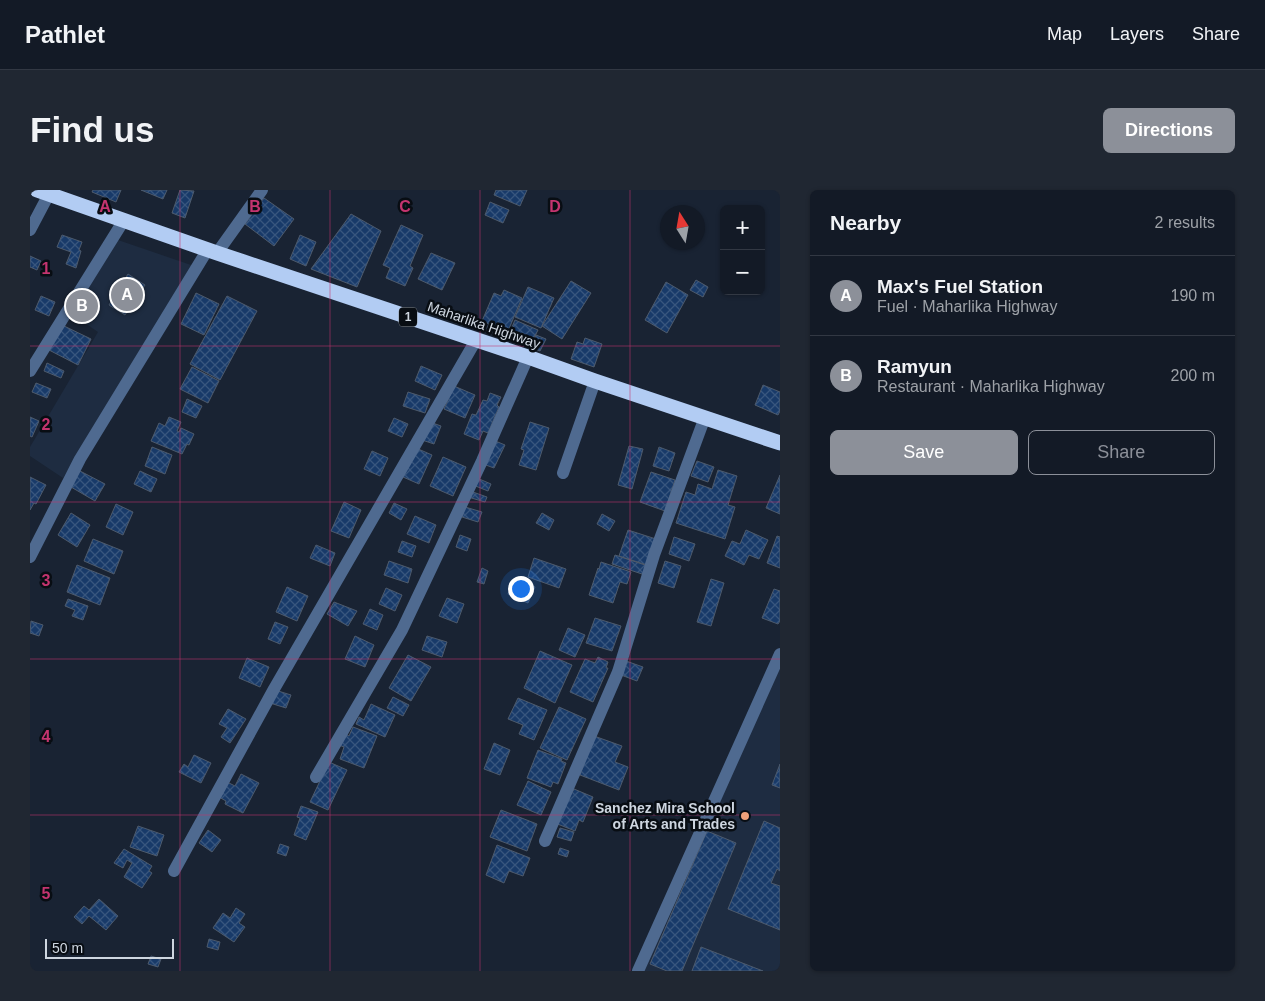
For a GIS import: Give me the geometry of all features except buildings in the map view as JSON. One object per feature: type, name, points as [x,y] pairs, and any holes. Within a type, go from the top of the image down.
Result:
[{"type":"highway","name":"Maharlika Highway","points":[[43,192],[594,381],[780,442]]},
{"type":"street","points":[[30,556],[80,460],[213,251],[262,190]]},
{"type":"street","points":[[30,230],[43,192]]},
{"type":"street","points":[[30,371],[124,220]]},
{"type":"street","points":[[174,870],[274,689],[476,340]]},
{"type":"street","points":[[316,777],[402,630],[482,462],[528,357]]},
{"type":"street","points":[[563,473],[594,381]]},
{"type":"street","points":[[545,841],[618,672],[654,556],[705,417]]},
{"type":"street","points":[[638,971],[780,654]]},
{"type":"shaded area","points":[[118,240],[194,266],[63,478],[30,456],[30,447],[98,332],[70,313]]},
{"type":"shaded area","name":"Sanchez Mira School of Arts and Trades","points":[[780,660],[780,971],[641,971]]},
{"type":"place","name":"Max's Fuel Station","points":[[127,295]]},
{"type":"place","name":"Ramyun","points":[[82,306]]},
{"type":"place","name":"Sanchez Mira School of Arts and Trades","points":[[745,816]]}]
